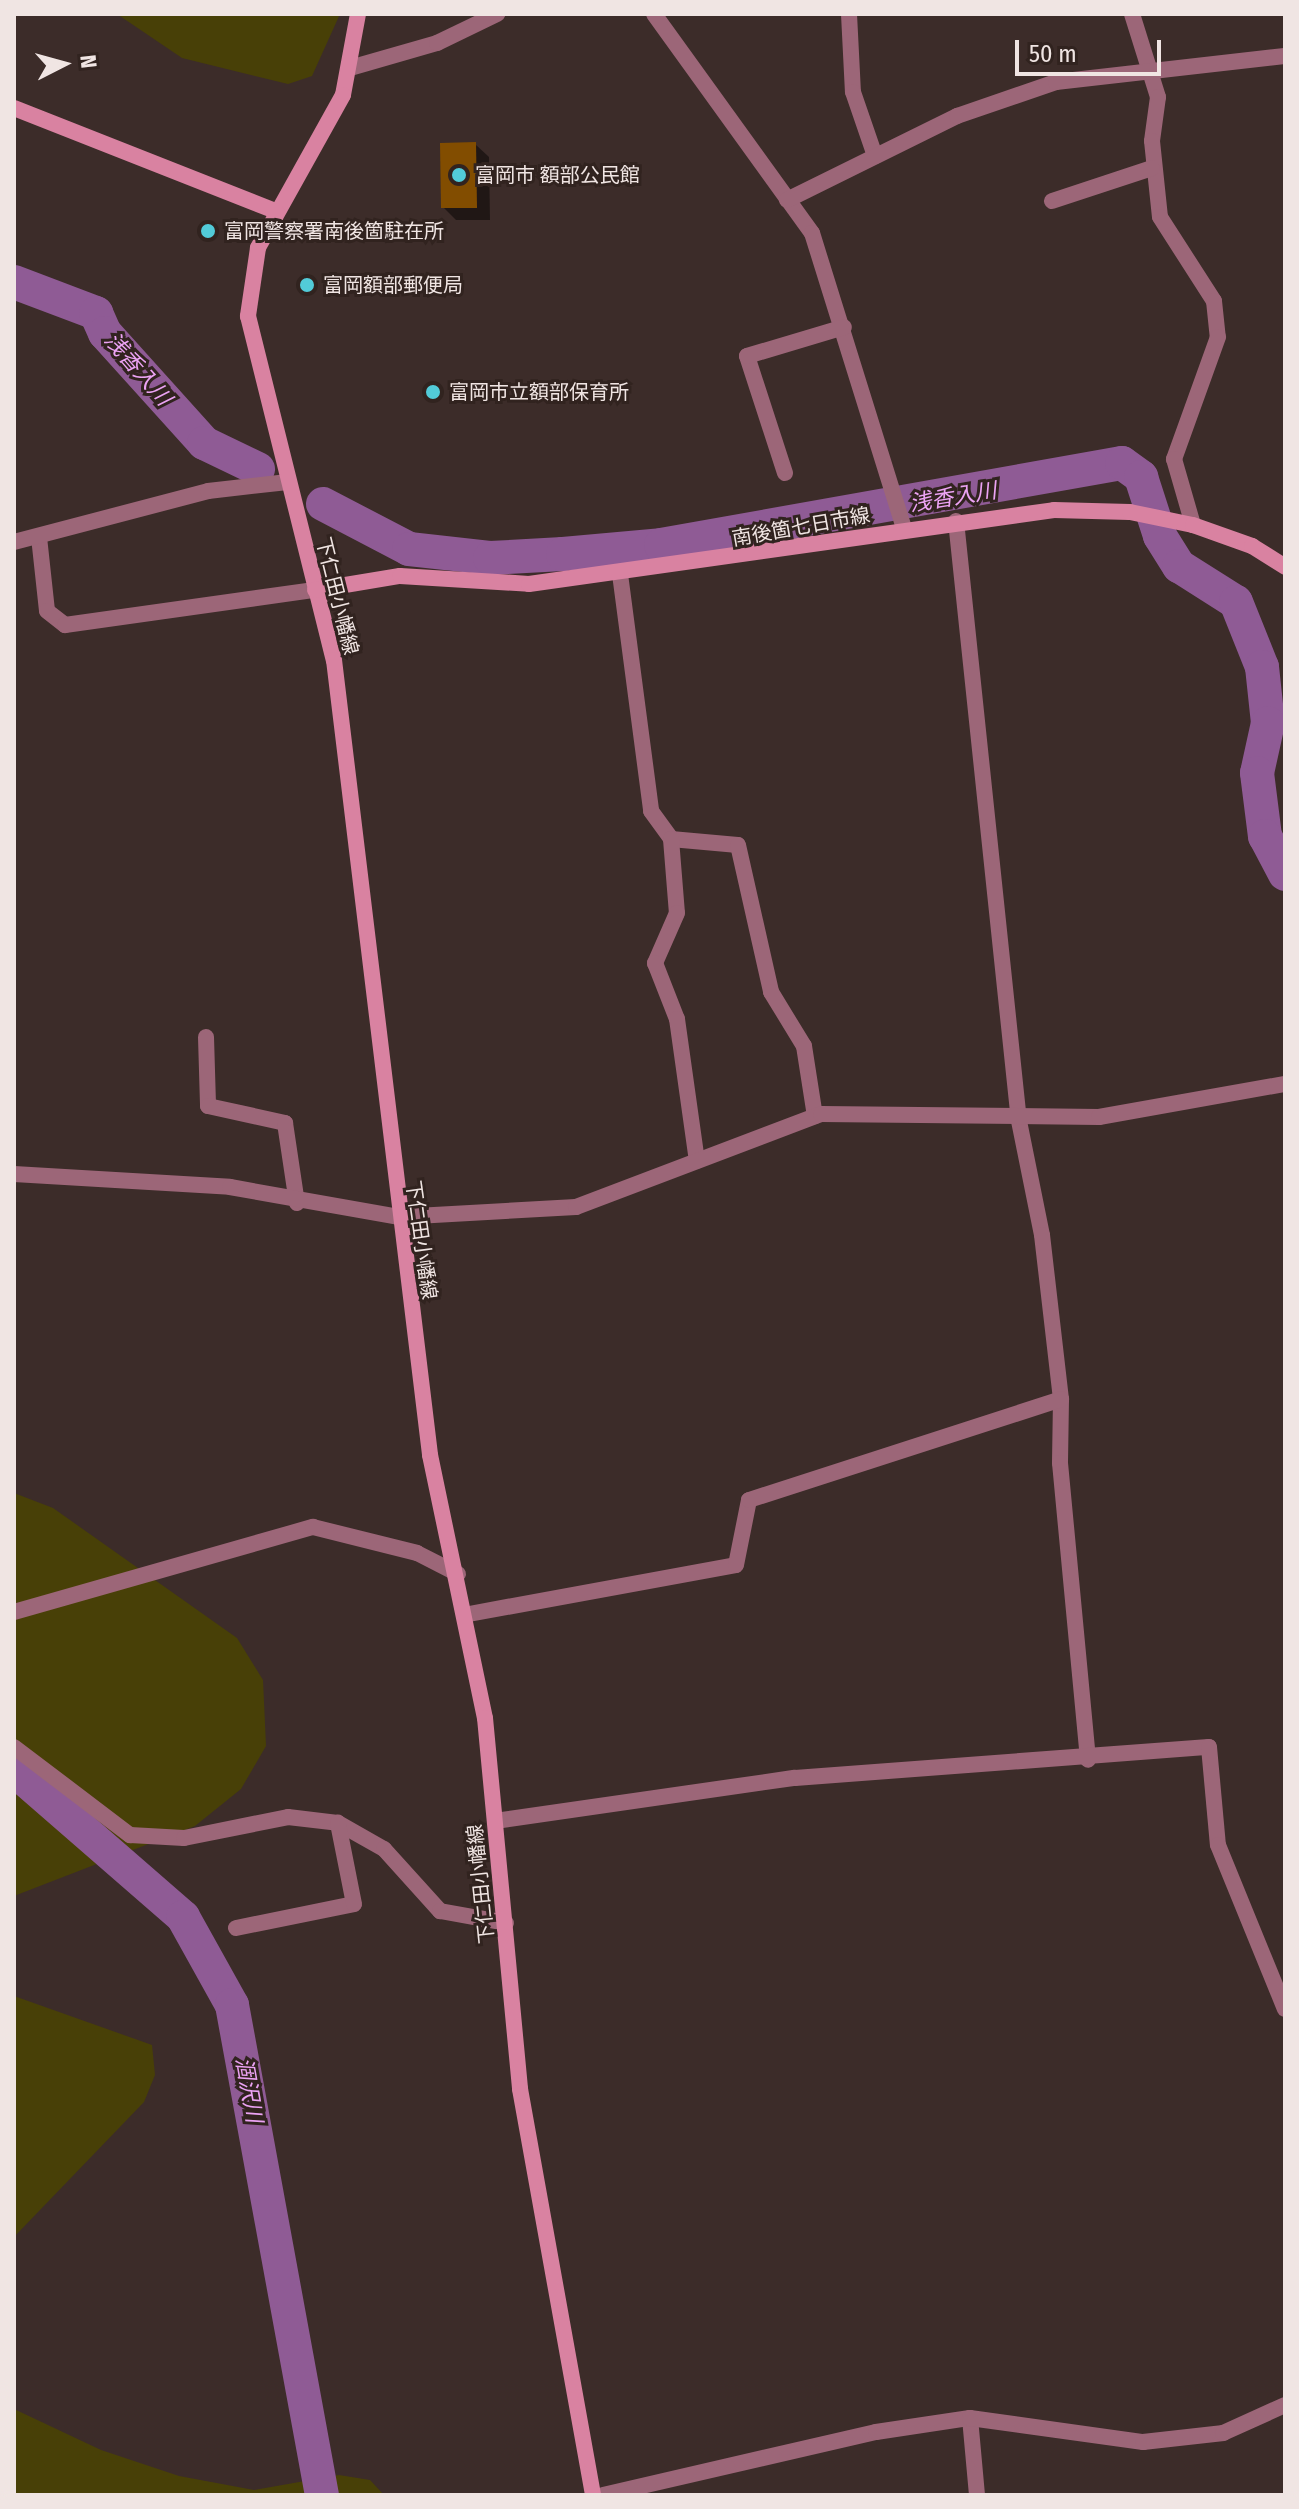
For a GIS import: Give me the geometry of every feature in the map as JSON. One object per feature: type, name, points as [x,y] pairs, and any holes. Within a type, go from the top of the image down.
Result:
[{"type":"main road","name":"下仁田小幡線","points":[[358,14],[350,68],[320,145],[276,211],[258,248],[248,316],[315,590],[342,723],[398,1217],[430,1455],[469,1614],[495,1821],[522,2104],[593,2495]]},
{"type":"main road","points":[[14,108],[276,211]]},
{"type":"main road","name":"南後箇七日市線","points":[[315,590],[400,576],[502,585],[620,574],[956,521],[1054,510],[1135,513],[1185,524],[1252,546],[1285,567]]},
{"type":"street","points":[[350,68],[437,43],[497,14]]},
{"type":"street","points":[[654,14],[812,233],[844,327],[904,529]]},
{"type":"street","points":[[849,14],[853,92],[875,156]]},
{"type":"street","points":[[1132,14],[1158,97],[1152,168],[1160,217],[1216,313],[1215,348],[1174,459],[1185,524]]},
{"type":"street","points":[[787,200],[990,102],[1056,82],[1285,56]]},
{"type":"street","points":[[1052,201],[1152,168]]},
{"type":"street","points":[[785,473],[747,356],[844,327]]},
{"type":"street","points":[[14,542],[208,491],[287,482]]},
{"type":"street","points":[[956,521],[1019,1121],[1042,1235],[1061,1399],[1060,1463],[1088,1760]]},
{"type":"street","points":[[39,537],[47,611],[65,625],[315,590]]},
{"type":"street","points":[[620,574],[651,811],[671,839],[677,913],[655,963],[677,1019],[697,1161]]},
{"type":"street","points":[[671,839],[738,845],[765,971],[804,1046],[815,1116]]},
{"type":"street","points":[[206,1037],[208,1106],[285,1123],[297,1203]]},
{"type":"street","points":[[14,1174],[230,1187],[297,1203],[398,1217],[576,1207],[815,1116],[1019,1121],[1099,1117],[1285,1084]]},
{"type":"street","points":[[469,1614],[736,1565],[749,1500],[1061,1399]]},
{"type":"street","points":[[14,1612],[313,1527],[417,1553],[458,1574]]},
{"type":"street","points":[[14,1747],[130,1835],[184,1838],[288,1817],[338,1823],[384,1849],[440,1911],[506,1923]]},
{"type":"street","points":[[495,1821],[780,1780],[1088,1760],[1209,1747],[1218,1845],[1285,2009]]},
{"type":"street","points":[[236,1928],[354,1904],[338,1823]]},
{"type":"street","points":[[603,2495],[862,2435],[970,2418],[1143,2442],[1223,2433],[1285,2405]]},
{"type":"street","points":[[970,2418],[977,2495]]},
{"type":"shaded area","points":[[117,14],[340,14],[312,76],[288,84],[182,58]]},
{"type":"shaded area","points":[[14,1493],[53,1508],[237,1638],[263,1680],[266,1746],[241,1789],[195,1826],[14,1896]]},
{"type":"shaded area","points":[[14,1996],[152,2045],[155,2075],[144,2102],[14,2237]]},
{"type":"shaded area","points":[[14,2409],[101,2450],[179,2476],[254,2490],[339,2475],[370,2480],[384,2495],[14,2495]]},
{"type":"building","name":"富岡市 額部公民館","points":[[476,142],[477,208],[441,208],[440,143]]},
{"type":"waterway","name":"浅香入川","points":[[14,282],[96,313],[105,333],[204,443],[258,469]]},
{"type":"waterway","name":"浅香入川","points":[[323,504],[409,549],[490,558],[661,545],[1122,463],[1141,477],[1160,536],[1179,566],[1236,602],[1262,667],[1268,723],[1257,773],[1265,836],[1285,874]]},
{"type":"waterway","name":"涸沢川","points":[[14,1770],[183,1917],[232,2005],[322,2495]]},
{"type":"place","name":"富岡市 額部公民館","points":[[459,175]]},
{"type":"place","name":"富岡警察署南後箇駐在所","points":[[208,231]]},
{"type":"place","name":"富岡額部郵便局","points":[[307,285]]},
{"type":"place","name":"富岡市立額部保育所","points":[[433,392]]}]
